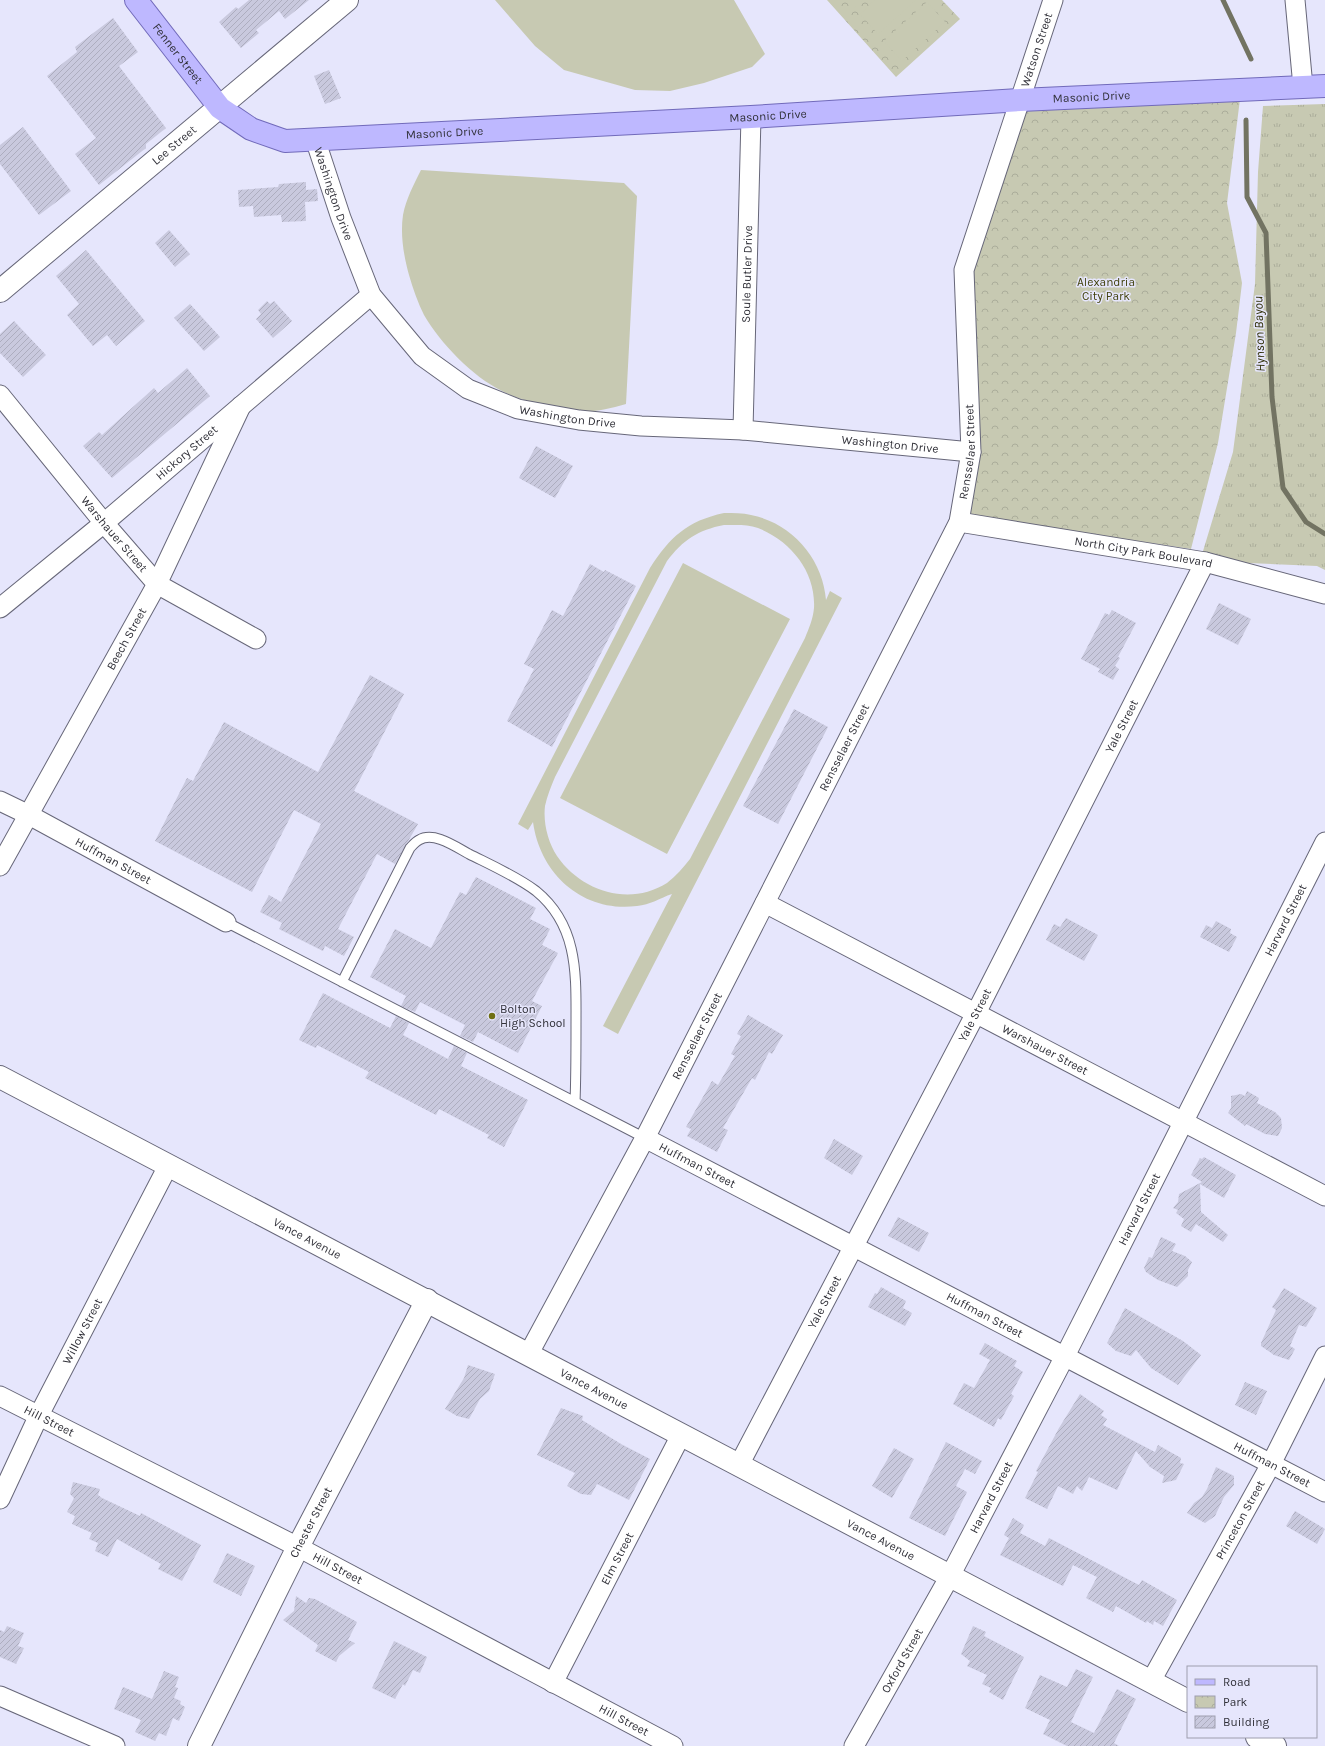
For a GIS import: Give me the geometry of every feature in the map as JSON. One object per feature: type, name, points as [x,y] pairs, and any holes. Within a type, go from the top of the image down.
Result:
[{"type":"main road","name":"Fenner Street","points":[[136,0],[220,108]]},
{"type":"main road","name":"Masonic Drive","points":[[220,108],[251,129],[285,141],[751,117],[1020,100],[1325,86]]},
{"type":"street","name":"Lee Street","points":[[0,291],[347,0]]},
{"type":"street","name":"Watson Street","points":[[1020,100],[1053,0]]},
{"type":"street","points":[[1295,0],[1303,87]]},
{"type":"street","name":"Rensselaer Street","points":[[528,1355],[645,1138],[959,522],[971,452],[964,270],[1020,100]]},
{"type":"street","name":"Soule Butler Drive","points":[[743,430],[751,117]]},
{"type":"street","name":"Washington Drive","points":[[315,139],[340,218],[371,295],[422,356],[468,389],[518,410],[579,420],[641,426],[743,430],[971,452]]},
{"type":"street","name":"Hickory Street","points":[[0,608],[104,523],[371,295]]},
{"type":"street","name":"Warshauer Street","points":[[0,395],[104,523],[157,584],[256,639]]},
{"type":"street","name":"Beech Street","points":[[0,866],[157,584],[241,406]]},
{"type":"street","name":"North City Park Boulevard","points":[[959,522],[1206,562],[1325,594]]},
{"type":"street","name":"Yale Street","points":[[739,1465],[976,1013],[1206,562]]},
{"type":"street","name":"Huffman Street","points":[[0,801],[29,815],[226,922]]},
{"type":"street","name":"Harvard Street","points":[[950,1576],[1065,1356],[1182,1122],[1325,842]]},
{"type":"street","name":"Warshauer Street","points":[[765,903],[1325,1196]]},
{"type":"street","name":"Vance Avenue","points":[[0,1078],[427,1300],[528,1355],[1187,1699]]},
{"type":"street","name":"Huffman Street","points":[[645,1138],[1325,1492]]},
{"type":"street","name":"Willow Street","points":[[0,1499],[39,1415],[168,1166]]},
{"type":"street","name":"Chester Street","points":[[198,1746],[298,1548],[427,1300]]},
{"type":"street","name":"Princeton Street","points":[[1151,1681],[1271,1464],[1325,1356]]},
{"type":"street","name":"Hill Street","points":[[0,1396],[298,1548],[673,1746]]},
{"type":"street","name":"Elm Street","points":[[553,1683],[681,1435]]},
{"type":"street","name":"Oxford Street","points":[[854,1746],[950,1576]]},
{"type":"street","points":[[0,1696],[116,1746]]},
{"type":"street","points":[[1259,1738],[1275,1746]]},
{"type":"lane","points":[[342,982],[410,848],[419,840],[433,837],[509,874],[536,891],[551,908],[562,924],[571,946],[576,974],[575,1102]]},
{"type":"lane","points":[[226,922],[645,1138]]},
{"type":"green space","points":[[495,0],[734,0],[765,54],[752,67],[704,83],[670,91],[635,90],[564,70],[535,46]]},
{"type":"green space","points":[[827,0],[942,0],[960,19],[896,77]]},
{"type":"green space","points":[[846,0],[863,0],[854,8]]},
{"type":"green space","points":[[875,0],[916,0],[878,34],[860,14]]},
{"type":"green space","points":[[927,2],[945,22],[902,61],[884,41]]},
{"type":"green space","name":"Alexandria City Park","points":[[1241,91],[1227,203],[1242,283],[1236,333],[1218,443],[1191,549],[969,516],[971,271],[1021,101]]},
{"type":"green space","points":[[1325,104],[1325,570],[1317,566],[1200,561],[1233,452],[1255,284],[1258,172],[1263,106]]},
{"type":"green space","points":[[421,170],[624,183],[637,196],[626,404],[598,411],[581,412],[538,404],[508,394],[491,385],[469,368],[448,348],[424,315],[416,296],[404,253],[402,230],[404,209]]},
{"type":"green space","points":[[724,513],[745,514],[766,519],[780,526],[803,545],[812,557],[824,585],[826,600],[830,591],[842,598],[618,1034],[603,1026],[672,894],[651,903],[637,906],[617,907],[599,903],[582,896],[567,886],[555,873],[545,858],[537,841],[533,822],[528,830],[518,824],[650,568],[672,539],[690,526],[711,516]],"holes":[[[724,525],[741,525],[758,528],[781,541],[799,559],[806,570],[814,595],[814,608],[811,623],[805,638],[690,859],[667,883],[652,890],[637,894],[607,892],[592,886],[579,878],[567,868],[557,856],[549,839],[546,826],[545,806],[548,795],[555,777],[667,561],[679,547],[692,537],[706,530]]]},
{"type":"green space","points":[[683,563],[790,619],[667,854],[560,798]]},
{"type":"building","points":[[249,0],[309,0],[285,19],[279,11],[256,30],[259,33],[241,48],[219,22],[236,7],[238,9]]},
{"type":"building","points":[[113,18],[138,52],[119,66],[166,128],[146,144],[146,148],[99,185],[75,154],[96,138],[47,76],[77,52],[75,47]]},
{"type":"building","points":[[329,70],[341,98],[325,104],[314,76]]},
{"type":"building","points":[[23,127],[71,191],[39,215],[0,164],[0,145]]},
{"type":"building","points":[[306,182],[306,190],[317,189],[318,201],[305,202],[306,221],[282,222],[281,215],[254,217],[253,206],[239,207],[238,190],[278,187],[279,184]]},
{"type":"building","points":[[169,230],[190,254],[175,267],[155,243]]},
{"type":"building","points":[[86,250],[145,321],[116,346],[107,335],[93,346],[67,315],[79,304],[56,276]]},
{"type":"building","points":[[267,301],[270,304],[274,301],[292,321],[273,338],[256,319],[261,314],[258,310]]},
{"type":"building","points":[[190,304],[220,337],[204,351],[174,318]]},
{"type":"building","points":[[14,321],[46,355],[23,377],[0,353],[0,334]]},
{"type":"building","points":[[187,368],[210,396],[112,478],[83,446],[99,432],[102,435],[154,388],[158,393]]},
{"type":"building","points":[[536,446],[573,466],[555,498],[519,478]]},
{"type":"building","points":[[590,564],[636,586],[552,747],[507,721],[534,669],[524,664],[552,610],[563,616]]},
{"type":"building","points":[[1219,603],[1251,619],[1238,645],[1206,629]]},
{"type":"building","points":[[1112,610],[1136,623],[1118,657],[1120,658],[1115,666],[1119,669],[1113,680],[1098,672],[1100,669],[1081,659],[1105,613],[1109,615]]},
{"type":"building","points":[[370,675],[404,694],[354,791],[418,824],[395,864],[377,854],[338,929],[354,937],[344,956],[325,946],[323,951],[279,929],[282,923],[260,912],[269,895],[281,902],[321,824],[294,810],[252,892],[155,841],[187,778],[193,781],[224,722],[318,772]]},
{"type":"building","points":[[794,709],[828,727],[778,824],[743,806]]},
{"type":"building","points":[[476,877],[536,908],[530,919],[550,929],[542,945],[558,953],[532,1001],[542,1006],[518,1053],[478,1032],[473,1042],[460,1036],[465,1025],[420,1002],[415,1012],[401,1006],[406,996],[370,977],[395,929],[431,948],[460,892],[466,895]]},
{"type":"building","points":[[1066,918],[1098,935],[1084,961],[1046,940],[1054,924],[1060,927]]},
{"type":"building","points":[[1216,921],[1231,929],[1230,933],[1237,937],[1229,952],[1200,937],[1206,925],[1212,928]]},
{"type":"building","points":[[323,993],[390,1028],[396,1016],[409,1023],[403,1035],[448,1059],[454,1046],[467,1053],[461,1066],[528,1100],[504,1147],[487,1138],[489,1135],[439,1109],[436,1115],[365,1078],[369,1072],[317,1045],[316,1048],[299,1040]]},
{"type":"building","points":[[748,1015],[783,1035],[772,1054],[769,1052],[755,1080],[752,1078],[723,1128],[728,1130],[717,1152],[687,1136],[691,1129],[686,1127],[712,1081],[718,1085],[735,1056],[731,1054],[741,1036],[737,1034]]},
{"type":"building","points":[[1247,1091],[1259,1098],[1257,1103],[1275,1112],[1281,1118],[1282,1128],[1278,1136],[1265,1134],[1246,1124],[1245,1126],[1228,1113],[1231,1108],[1231,1096],[1241,1094],[1245,1096]]},
{"type":"building","points":[[834,1139],[863,1156],[852,1175],[824,1158]]},
{"type":"building","points":[[1204,1157],[1236,1175],[1224,1198],[1200,1184],[1201,1212],[1228,1235],[1223,1242],[1196,1224],[1191,1232],[1181,1226],[1184,1219],[1176,1213],[1178,1210],[1173,1208],[1178,1202],[1179,1194],[1202,1182],[1191,1175],[1200,1158],[1202,1159]]},
{"type":"building","points":[[898,1217],[929,1233],[919,1252],[888,1236]]},
{"type":"building","points":[[1161,1237],[1176,1244],[1172,1251],[1185,1256],[1192,1262],[1188,1270],[1188,1276],[1177,1287],[1158,1280],[1146,1272],[1144,1268],[1149,1257],[1152,1258]]},
{"type":"building","points":[[881,1287],[906,1301],[903,1308],[912,1313],[905,1326],[868,1307],[875,1293],[877,1294]]},
{"type":"building","points":[[1284,1288],[1317,1308],[1306,1327],[1299,1325],[1290,1346],[1295,1349],[1289,1360],[1274,1355],[1261,1346],[1276,1310],[1272,1307]]},
{"type":"building","points":[[1125,1308],[1183,1341],[1201,1355],[1178,1385],[1151,1368],[1136,1350],[1131,1356],[1116,1351],[1107,1343]]},
{"type":"building","points":[[985,1343],[1017,1361],[1014,1366],[1023,1372],[1011,1394],[1014,1396],[1001,1420],[998,1418],[994,1427],[953,1404],[964,1383],[974,1388],[990,1360],[979,1354]]},
{"type":"building","points":[[468,1365],[495,1374],[489,1391],[480,1399],[469,1419],[457,1416],[445,1409],[464,1378]]},
{"type":"building","points":[[1245,1382],[1267,1391],[1256,1415],[1235,1405]]},
{"type":"building","points":[[1080,1394],[1104,1411],[1101,1415],[1107,1419],[1103,1425],[1155,1452],[1158,1445],[1181,1458],[1180,1463],[1184,1464],[1176,1480],[1162,1483],[1164,1476],[1150,1467],[1136,1451],[1117,1490],[1089,1477],[1082,1491],[1077,1486],[1073,1494],[1058,1486],[1047,1509],[1025,1498],[1038,1472],[1036,1471],[1059,1428]]},
{"type":"building","points":[[561,1408],[583,1416],[582,1420],[621,1444],[650,1459],[629,1500],[597,1484],[591,1495],[581,1494],[567,1486],[575,1473],[537,1455]]},
{"type":"building","points":[[946,1442],[982,1461],[975,1474],[965,1469],[956,1486],[967,1492],[945,1536],[909,1518]]},
{"type":"building","points":[[894,1448],[914,1459],[892,1498],[872,1486]]},
{"type":"building","points":[[1216,1467],[1234,1476],[1234,1485],[1224,1497],[1215,1516],[1205,1523],[1187,1513],[1194,1503],[1202,1497]]},
{"type":"building","points":[[73,1482],[100,1489],[98,1495],[102,1498],[140,1516],[141,1513],[201,1545],[182,1581],[158,1569],[161,1564],[117,1539],[108,1557],[95,1551],[98,1543],[89,1539],[92,1533],[72,1524],[75,1516],[67,1512],[74,1498],[70,1494]]},
{"type":"building","points":[[1295,1511],[1325,1529],[1317,1544],[1286,1526]]},
{"type":"building","points":[[1013,1518],[1024,1525],[1020,1533],[1045,1546],[1049,1538],[1139,1585],[1142,1580],[1177,1600],[1163,1626],[1154,1621],[1153,1625],[1147,1621],[1146,1623],[1116,1606],[1113,1612],[1086,1598],[1097,1577],[1073,1565],[1063,1586],[1000,1555],[1009,1538],[1004,1535]]},
{"type":"building","points":[[227,1553],[255,1566],[241,1596],[213,1582]]},
{"type":"building","points":[[296,1596],[306,1603],[309,1598],[315,1599],[357,1622],[348,1640],[355,1643],[339,1656],[336,1662],[315,1651],[318,1645],[283,1620],[294,1611]]},
{"type":"building","points":[[7,1626],[24,1633],[18,1646],[24,1648],[16,1664],[0,1657],[0,1630],[4,1632]]},
{"type":"building","points":[[973,1626],[986,1632],[984,1636],[1024,1657],[1003,1700],[989,1692],[991,1688],[982,1684],[987,1675],[967,1666],[970,1661],[961,1654]]},
{"type":"building","points":[[394,1641],[427,1657],[420,1673],[413,1670],[405,1686],[403,1684],[395,1699],[372,1688]]},
{"type":"building","points":[[1076,1669],[1093,1677],[1071,1722],[1094,1733],[1117,1689],[1136,1699],[1114,1743],[1119,1746],[1067,1746],[1043,1734],[1050,1720],[1025,1708],[1040,1675],[1067,1687]]},
{"type":"building","points":[[164,1671],[179,1677],[175,1687],[178,1688],[174,1698],[181,1701],[180,1704],[185,1707],[179,1721],[173,1718],[166,1736],[159,1733],[155,1741],[135,1732],[141,1720],[114,1709],[123,1687],[152,1699]]},
{"type":"waterway","name":"Hynson Bayou","points":[[1223,0],[1251,59]]},
{"type":"waterway","name":"Hynson Bayou","points":[[1246,120],[1247,197],[1266,233],[1272,397],[1283,488],[1306,522],[1325,534]]},
{"type":"place","name":"Bolton High School","points":[[492,1016]]}]
